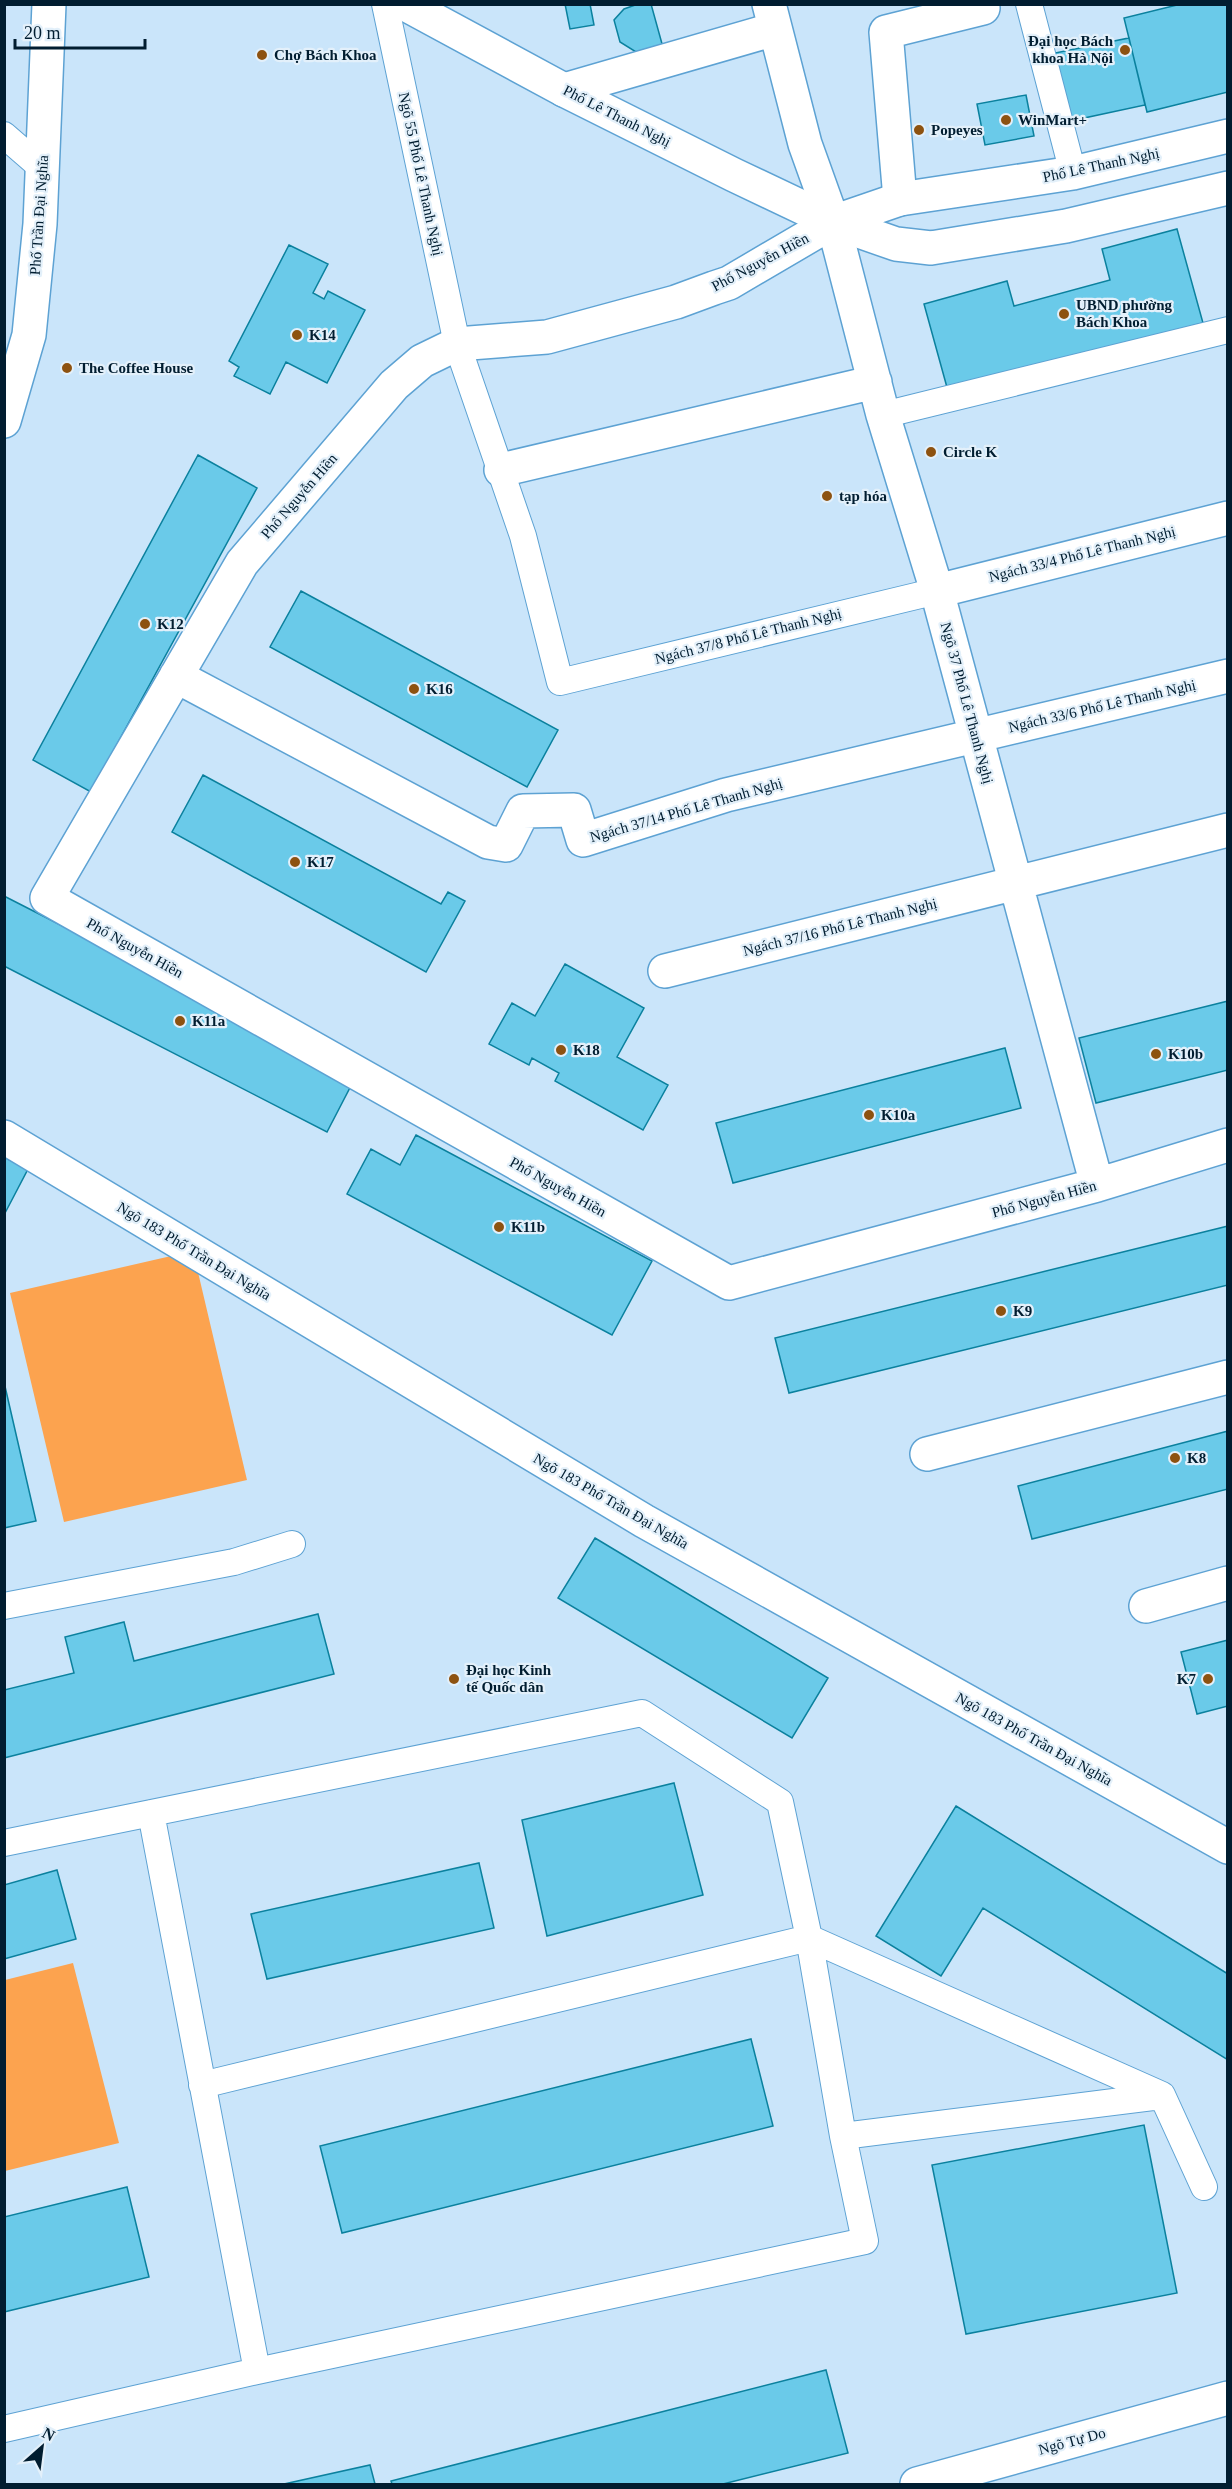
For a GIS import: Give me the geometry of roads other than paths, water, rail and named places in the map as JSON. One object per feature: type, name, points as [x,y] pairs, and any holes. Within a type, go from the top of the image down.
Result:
[{"type":"street","name":"Phố Trần Đại Nghĩa","points":[[4,421],[29,335],[42,168],[49,4]]},
{"type":"street","name":"Phố Lê Thanh Nghị","points":[[405,4],[564,90],[833,222],[896,244],[931,248],[1066,226],[1227,188]]},
{"type":"street","points":[[900,199],[886,32],[982,8],[982,4]]},
{"type":"street","points":[[564,90],[772,17]]},
{"type":"street","name":"Ngõ 37 Phố Lê Thanh Nghị","points":[[772,17],[805,144],[833,222],[883,415],[937,591],[1097,1185]]},
{"type":"street","name":"Phố Lê Thanh Nghị","points":[[833,222],[900,199],[1072,173],[1227,136]]},
{"type":"street","name":"Phố Nguyễn Hiền","points":[[833,222],[729,283],[676,302],[547,337],[457,344],[422,361],[394,385],[242,563],[47,898],[729,1283],[1097,1185],[1227,1145]]},
{"type":"street","points":[[501,470],[875,382]]},
{"type":"street","name":"Ngách 33/4 Phố Lê Thanh Nghị","points":[[937,591],[1227,518]]},
{"type":"street","name":"Ngách 37/14 Phố Lê Thanh Nghị","points":[[176,676],[458,827],[488,842],[506,845],[523,811],[574,810],[583,840],[726,795],[976,736]]},
{"type":"street","name":"Ngách 33/6 Phố Lê Thanh Nghị","points":[[976,736],[1227,676]]},
{"type":"street","name":"Ngách 37/16 Phố Lê Thanh Nghị","points":[[665,971],[1227,830]]},
{"type":"street","name":"Ngõ 183 Phố Trần Đại Nghĩa","points":[[4,1137],[644,1521],[1227,1847]]},
{"type":"street","points":[[927,1454],[1227,1377]]},
{"type":"street","points":[[1146,1606],[1227,1583]]},
{"type":"street","name":"Ngõ Tự Do","points":[[917,2484],[1227,2398]]},
{"type":"lane","name":"Ngõ 55 Phố Lê Thanh Nghị","points":[[385,4],[457,344],[524,536],[560,682]]},
{"type":"lane","points":[[1029,4],[1072,173]]},
{"type":"lane","points":[[4,135],[42,168]]},
{"type":"lane","points":[[883,415],[1227,330]]},
{"type":"lane","name":"Ngách 37/8 Phố Lê Thanh Nghị","points":[[560,682],[937,591]]},
{"type":"lane","points":[[4,1606],[234,1562],[292,1544]]},
{"type":"lane","points":[[4,1843],[642,1713],[780,1802],[810,1938],[843,2136],[865,2241],[256,2371],[4,2429]]},
{"type":"lane","points":[[151,1813],[256,2371]]},
{"type":"lane","points":[[202,2085],[810,1938],[1162,2095],[1204,2187]]},
{"type":"lane","points":[[843,2136],[1162,2095]]},
{"type":"place","name":"Đại học Bách khoa Hà Nội","points":[[1125,50]]},
{"type":"place","name":"Chợ Bách Khoa","points":[[262,55]]},
{"type":"place","name":"WinMart+","points":[[1006,120]]},
{"type":"place","name":"Popeyes","points":[[919,130]]},
{"type":"place","name":"UBND phường Bách Khoa","points":[[1064,314]]},
{"type":"place","name":"K14","points":[[297,335]]},
{"type":"place","name":"The Coffee House","points":[[67,368]]},
{"type":"place","name":"Circle K","points":[[931,452]]},
{"type":"place","name":"tạp hóa","points":[[827,496]]},
{"type":"place","name":"K12","points":[[145,624]]},
{"type":"place","name":"K16","points":[[414,689]]},
{"type":"place","name":"K17","points":[[295,862]]},
{"type":"place","name":"K11a","points":[[180,1021]]},
{"type":"place","name":"K18","points":[[561,1050]]},
{"type":"place","name":"K10b","points":[[1156,1054]]},
{"type":"place","name":"K10a","points":[[869,1115]]},
{"type":"place","name":"K11b","points":[[499,1227]]},
{"type":"place","name":"K9","points":[[1001,1311]]},
{"type":"place","name":"K8","points":[[1175,1458]]},
{"type":"place","name":"Đại học Kinh tế Quốc dân","points":[[454,1679]]},
{"type":"place","name":"K7","points":[[1208,1679]]}]
